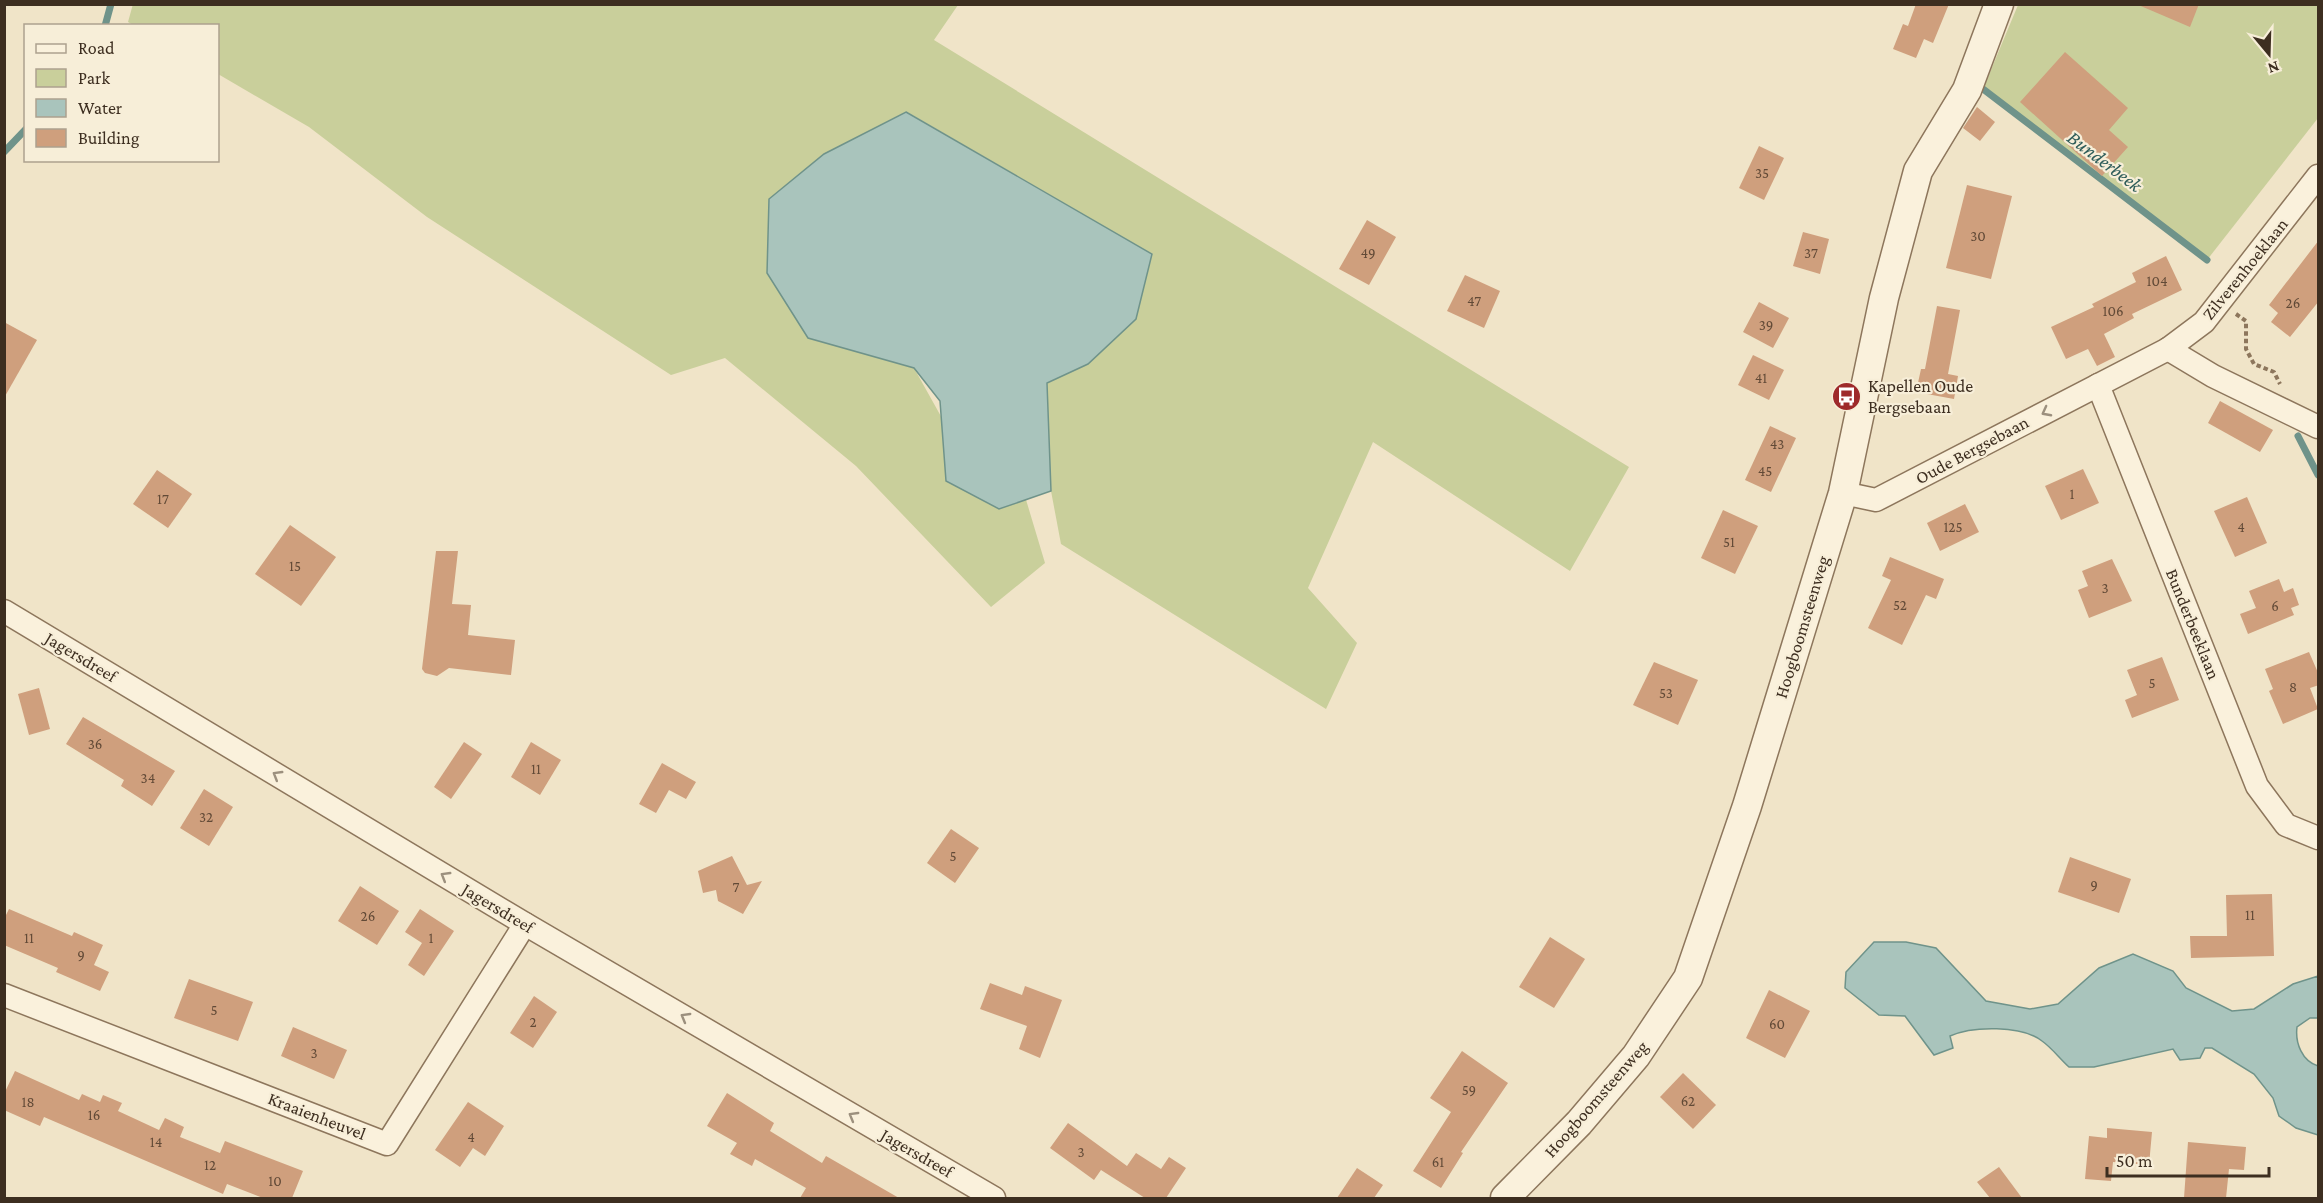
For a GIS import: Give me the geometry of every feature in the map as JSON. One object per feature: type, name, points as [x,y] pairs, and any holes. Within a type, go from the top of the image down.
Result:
[{"type":"street","name":"Hoogboomsteenweg","points":[[1505,1198],[1579,1123],[1636,1056],[1688,978],[1748,806],[1843,493],[1884,298],[1918,171],[1967,90],[1999,4]]},
{"type":"street","name":"Zilverenhoeklaan","points":[[2098,385],[2168,349],[2204,322],[2319,176]]},
{"type":"street","points":[[2168,349],[2213,376],[2319,427]]},
{"type":"street","name":"Oude Bergsebaan","points":[[1843,493],[1876,500],[2098,385]]},
{"type":"street","name":"Bunderbeeklaan","points":[[2098,385],[2257,786],[2286,825],[2319,838]]},
{"type":"street","name":"Jagersdreef","points":[[4,611],[525,924],[994,1198]]},
{"type":"street","name":"Kraaienheuvel","points":[[4,995],[387,1144],[525,924]]},
{"type":"path","points":[[2224,296],[2237,316],[2246,321],[2246,349],[2254,364],[2274,372],[2284,392]]},
{"type":"green space","points":[[133,4],[958,5],[934,40],[1629,467],[1570,571],[1373,442],[1308,588],[1357,643],[1326,709],[1061,544],[1051,491],[1047,383],[1088,364],[1152,254],[907,112],[824,154],[808,338],[914,368],[962,454],[1024,493],[1045,563],[991,607],[856,466],[725,358],[671,375],[427,217],[309,127],[219,75],[219,24],[132,24],[128,22]]},
{"type":"green space","points":[[2018,5],[2318,5],[2318,118],[2207,260],[1983,89]]},
{"type":"water","points":[[906,112],[1152,254],[1136,319],[1088,364],[1047,383],[1051,491],[999,509],[946,481],[940,401],[914,368],[808,338],[767,273],[769,199],[824,154]]},
{"type":"water","points":[[1874,942],[1906,942],[1936,948],[1986,1001],[2030,1009],[2058,1004],[2099,968],[2133,954],[2173,971],[2186,988],[2232,1011],[2254,1009],[2293,984],[2318,976],[2318,1018],[2310,1018],[2297,1027],[2297,1033],[2304,1056],[2312,1064],[2318,1066],[2318,1135],[2296,1128],[2279,1116],[2273,1098],[2254,1074],[2212,1048],[2205,1048],[2200,1058],[2180,1060],[2173,1049],[2094,1067],[2069,1067],[2046,1044],[2033,1036],[2010,1030],[1984,1029],[1950,1036],[1953,1048],[1934,1055],[1905,1016],[1879,1015],[1845,988],[1846,972]]},
{"type":"building","points":[[1916,4],[1949,4],[1933,43],[1924,39],[1916,58],[1893,49],[1903,24],[1908,26]]},
{"type":"building","points":[[2136,4],[2199,4],[2190,27]]},
{"type":"building","points":[[2065,52],[2128,108],[2109,130],[2128,147],[2102,176],[2020,102]]},
{"type":"building","points":[[1977,107],[1995,122],[1980,141],[1963,128]]},
{"type":"building","points":[[1759,146],[1784,158],[1764,200],[1739,188]]},
{"type":"building","points":[[1967,185],[2012,196],[1991,279],[1946,268]]},
{"type":"building","points":[[1367,220],[1396,237],[1369,285],[1339,269]]},
{"type":"building","points":[[1803,232],[1829,239],[1820,274],[1793,266]]},
{"type":"building","points":[[2319,240],[2319,301],[2290,337],[2271,322],[2278,313],[2269,305]]},
{"type":"building","points":[[2166,256],[2182,290],[2132,314],[2134,318],[2104,334],[2115,357],[2097,366],[2088,349],[2066,359],[2051,327],[2094,307],[2092,304],[2136,282],[2132,273]]},
{"type":"building","points":[[1465,275],[1500,291],[1484,328],[1447,311]]},
{"type":"building","points":[[1759,302],[1789,318],[1773,348],[1743,332]]},
{"type":"building","points":[[1937,306],[1960,310],[1948,374],[1958,376],[1954,399],[1916,392],[1921,369],[1925,369]]},
{"type":"building","points":[[4,322],[37,340],[4,398]]},
{"type":"building","points":[[1753,355],[1784,370],[1769,400],[1738,385]]},
{"type":"building","points":[[2220,401],[2273,430],[2260,452],[2208,423]]},
{"type":"building","points":[[1770,426],[1796,438],[1771,492],[1745,480]]},
{"type":"building","points":[[2083,469],[2099,503],[2061,520],[2045,486]]},
{"type":"building","points":[[157,470],[192,494],[168,528],[133,504]]},
{"type":"building","points":[[2247,497],[2267,543],[2235,557],[2214,511]]},
{"type":"building","points":[[1965,504],[1979,532],[1940,551],[1927,523]]},
{"type":"building","points":[[1723,510],[1758,526],[1735,574],[1701,558]]},
{"type":"building","points":[[290,525],[336,557],[301,606],[255,574]]},
{"type":"building","points":[[436,551],[458,551],[452,604],[471,605],[468,635],[515,640],[511,675],[449,668],[437,676],[425,673],[422,669]]},
{"type":"building","points":[[1890,557],[1944,579],[1936,599],[1926,595],[1902,645],[1868,628],[1891,580],[1882,576]]},
{"type":"building","points":[[2112,559],[2132,601],[2089,618],[2078,590],[2088,586],[2082,571]]},
{"type":"building","points":[[2279,579],[2284,592],[2293,588],[2299,605],[2291,608],[2294,615],[2248,634],[2240,614],[2256,608],[2249,591]]},
{"type":"building","points":[[2309,652],[2319,675],[2319,685],[2310,688],[2318,709],[2283,724],[2269,691],[2273,689],[2265,669]]},
{"type":"building","points":[[2162,657],[2179,700],[2132,718],[2125,700],[2137,695],[2127,670]]},
{"type":"building","points":[[1654,662],[1698,680],[1678,725],[1633,705]]},
{"type":"building","points":[[39,688],[50,729],[29,735],[18,694]]},
{"type":"building","points":[[83,717],[175,771],[152,806],[121,786],[124,780],[66,744]]},
{"type":"building","points":[[464,742],[482,754],[451,799],[434,787]]},
{"type":"building","points":[[531,742],[561,760],[540,795],[511,777]]},
{"type":"building","points":[[662,763],[696,782],[686,799],[669,790],[656,813],[639,804]]},
{"type":"building","points":[[204,789],[233,807],[209,846],[180,828]]},
{"type":"building","points":[[951,829],[979,848],[955,883],[927,863]]},
{"type":"building","points":[[732,856],[747,885],[762,881],[743,914],[718,901],[716,890],[703,893],[698,871]]},
{"type":"building","points":[[2070,857],[2131,879],[2119,913],[2058,892]]},
{"type":"building","points":[[360,886],[399,911],[377,945],[338,921]]},
{"type":"building","points":[[2272,894],[2274,956],[2191,958],[2190,936],[2227,936],[2226,895]]},
{"type":"building","points":[[9,909],[72,936],[74,932],[103,945],[94,965],[109,972],[100,991],[56,972],[58,968],[4,945],[4,919]]},
{"type":"building","points":[[420,909],[454,931],[424,976],[408,965],[422,943],[405,932]]},
{"type":"building","points":[[1550,937],[1585,959],[1554,1008],[1519,987]]},
{"type":"building","points":[[189,979],[253,1002],[238,1041],[174,1018]]},
{"type":"building","points":[[990,983],[1022,995],[1025,986],[1062,1000],[1040,1058],[1019,1049],[1027,1026],[980,1009]]},
{"type":"building","points":[[1769,990],[1810,1011],[1785,1058],[1746,1038]]},
{"type":"building","points":[[534,996],[557,1012],[533,1048],[510,1033]]},
{"type":"building","points":[[293,1027],[347,1050],[334,1079],[281,1056]]},
{"type":"building","points":[[1462,1051],[1508,1083],[1461,1152],[1463,1153],[1441,1188],[1413,1171],[1451,1112],[1430,1098]]},
{"type":"building","points":[[15,1071],[79,1100],[82,1094],[100,1102],[103,1095],[122,1103],[118,1111],[159,1130],[165,1118],[184,1127],[180,1137],[220,1153],[225,1141],[303,1171],[292,1198],[263,1198],[227,1184],[223,1194],[44,1117],[40,1126],[4,1110],[4,1094]]},
{"type":"building","points":[[1683,1073],[1716,1105],[1693,1129],[1660,1097]]},
{"type":"building","points":[[727,1093],[774,1123],[770,1131],[822,1163],[826,1156],[899,1198],[800,1198],[806,1188],[755,1159],[752,1166],[730,1154],[737,1143],[707,1126]]},
{"type":"building","points":[[468,1102],[504,1126],[485,1156],[473,1148],[460,1167],[435,1150]]},
{"type":"building","points":[[1068,1123],[1127,1166],[1136,1153],[1161,1169],[1169,1157],[1186,1168],[1166,1198],[1145,1198],[1101,1170],[1094,1180],[1050,1148]]},
{"type":"building","points":[[2107,1128],[2152,1132],[2149,1165],[2113,1162],[2111,1181],[2085,1179],[2089,1136],[2107,1138]]},
{"type":"building","points":[[2188,1142],[2246,1147],[2244,1170],[2229,1169],[2226,1198],[2184,1198]]},
{"type":"building","points":[[1999,1167],[2022,1198],[1990,1198],[1977,1182]]},
{"type":"building","points":[[1357,1168],[1383,1185],[1374,1198],[1337,1198]]},
{"type":"waterway","points":[[106,24],[111,4]]},
{"type":"waterway","name":"Bunderbeek","points":[[1983,89],[2207,260]]},
{"type":"waterway","points":[[4,152],[24,131]]},
{"type":"waterway","name":"Bunderbeek","points":[[2298,436],[2318,475]]},
{"type":"place","name":"Kapellen Oude Bergsebaan","points":[[1847,396]]}]
